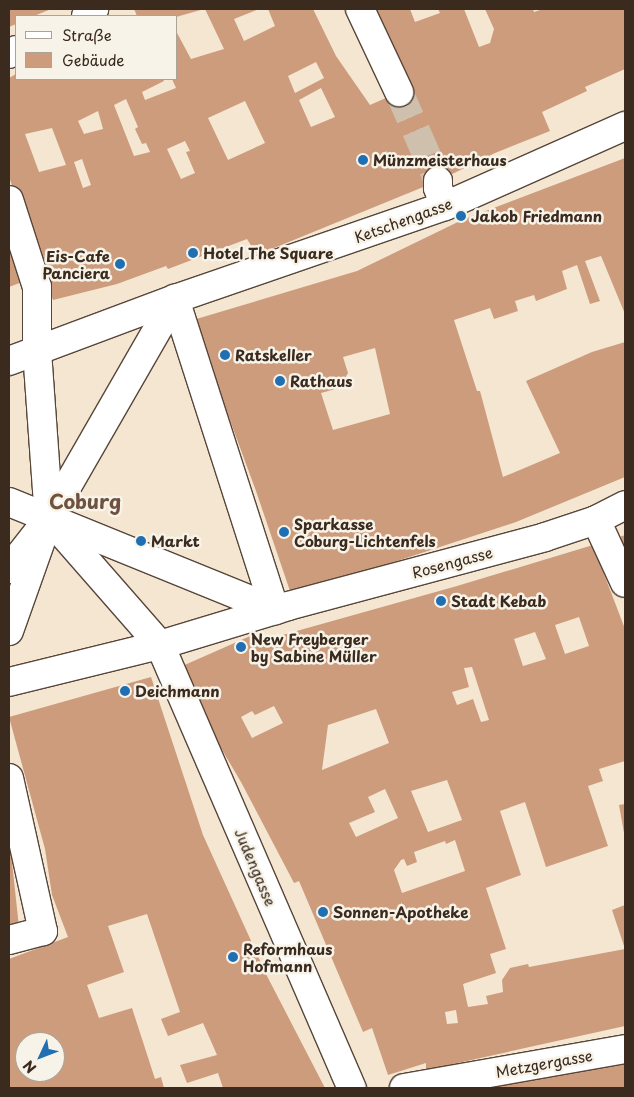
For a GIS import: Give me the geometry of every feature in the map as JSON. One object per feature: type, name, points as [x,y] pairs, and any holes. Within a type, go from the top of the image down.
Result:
[{"type":"street","points":[[360,9],[399,92]]},
{"type":"street","name":"Ketschengasse","points":[[175,299],[442,193],[625,126]]},
{"type":"street","points":[[9,200],[37,286],[36,351],[49,518],[9,631]]},
{"type":"street","points":[[9,361],[175,299]]},
{"type":"street","points":[[9,569],[49,518],[175,299]]},
{"type":"street","points":[[175,299],[275,610]]},
{"type":"street","points":[[9,502],[275,610]]},
{"type":"street","name":"Rosengasse","points":[[275,610],[545,537],[596,520],[625,504]]},
{"type":"street","points":[[49,518],[160,645]]},
{"type":"street","points":[[596,520],[625,583]]},
{"type":"street","points":[[9,682],[160,645],[275,610]]},
{"type":"street","name":"Judengasse","points":[[160,645],[352,1088]]},
{"type":"street","points":[[9,778],[43,931],[9,940]]},
{"type":"street","name":"Metzgergasse","points":[[404,1088],[625,1049]]},
{"type":"building","points":[[9,9],[51,9],[36,15],[15,15],[15,24],[9,27]]},
{"type":"building","points":[[134,9],[204,9],[178,16],[137,15]]},
{"type":"building","points":[[205,9],[259,9],[234,19],[244,41],[275,26],[268,9],[313,9],[336,56],[370,105],[406,89],[374,9],[410,9],[415,22],[440,13],[438,9],[464,9],[479,47],[490,43],[494,29],[485,9],[533,9],[534,12],[543,9],[625,9],[625,69],[585,87],[587,91],[542,112],[550,131],[495,153],[438,181],[257,255],[247,239],[168,269],[166,266],[117,284],[53,300],[9,177],[9,78],[15,75],[15,80],[164,80],[142,92],[145,100],[176,88],[172,80],[178,80],[178,35],[191,59],[224,49]],"holes":[[[316,62],[324,78],[295,93],[288,76]],[[321,88],[335,117],[311,127],[299,100]],[[126,99],[138,127],[135,129],[142,144],[146,143],[150,152],[134,156],[114,105]],[[245,101],[265,143],[228,160],[208,118]],[[98,111],[103,129],[84,134],[78,121]],[[52,128],[66,165],[39,172],[25,134]],[[185,141],[190,151],[186,152],[195,173],[181,179],[167,149]],[[82,159],[91,185],[83,188],[74,162]]]},
{"type":"building","points":[[625,158],[625,314],[601,256],[585,261],[600,301],[590,304],[577,265],[562,271],[567,289],[536,301],[534,295],[515,301],[518,311],[494,319],[490,308],[454,320],[477,391],[480,391],[503,477],[560,453],[526,381],[592,352],[625,342],[625,477],[516,522],[382,566],[290,591],[256,491],[193,320],[357,271],[462,220]],"holes":[[[375,348],[390,414],[333,430],[321,393],[339,388],[348,373],[343,357]]]},
{"type":"building","points":[[9,244],[25,281],[9,287]]},
{"type":"building","points":[[625,535],[625,557],[617,538]]},
{"type":"building","points":[[593,545],[625,629],[625,761],[599,769],[603,781],[588,786],[608,846],[546,867],[525,802],[500,811],[521,875],[486,888],[506,949],[490,954],[496,973],[463,984],[468,1007],[488,1004],[486,996],[503,992],[502,980],[510,968],[528,964],[529,967],[625,949],[625,1026],[426,1070],[426,1063],[388,1075],[372,1028],[363,1032],[299,881],[294,883],[241,782],[205,721],[180,667],[257,633],[261,641],[457,586]],"holes":[[[579,617],[589,646],[565,654],[555,625]],[[535,632],[546,659],[523,666],[514,639]],[[472,667],[489,720],[481,722],[473,699],[457,705],[452,692],[469,687],[464,668]],[[274,706],[283,723],[252,738],[241,717],[252,711],[255,715]],[[376,709],[389,743],[322,770],[328,725]],[[447,780],[462,820],[428,832],[411,791]],[[385,789],[398,818],[356,837],[349,823],[375,812],[368,797]],[[455,840],[465,871],[402,893],[394,870],[401,860],[404,859],[407,866],[417,862],[414,852],[445,841],[446,844]],[[456,1010],[458,1023],[447,1024],[445,1012]]]},
{"type":"building","points":[[151,677],[203,835],[267,976],[325,1088],[223,1088],[218,1073],[187,1083],[180,1065],[217,1055],[203,1023],[168,1036],[161,1019],[180,1012],[147,914],[108,926],[124,972],[87,985],[99,1018],[132,1008],[155,1079],[161,1077],[164,1088],[9,1088],[9,959],[68,937],[52,895],[45,849],[9,717]]},
{"type":"building","points":[[625,804],[625,833],[624,833],[619,805]]},
{"type":"building","points":[[9,835],[19,927],[9,930]]},
{"type":"building","points":[[625,905],[625,949],[612,910]]},
{"type":"building","points":[[625,1064],[625,1088],[479,1088],[569,1073]]},
{"type":"tunnel","points":[[399,92],[438,181]]},
{"type":"place","name":"Münzmeisterhaus","points":[[363,160]]},
{"type":"place","name":"Jakob Friedmann","points":[[461,216]]},
{"type":"place","name":"Hotel The Square","points":[[193,253]]},
{"type":"place","name":"Eis-Cafe Panciera","points":[[120,264]]},
{"type":"place","name":"Ratskeller","points":[[225,355]]},
{"type":"place","name":"Rathaus","points":[[280,381]]},
{"type":"place","name":"Sparkasse Coburg-Lichtenfels","points":[[284,532]]},
{"type":"place","name":"Markt","points":[[141,541]]},
{"type":"place","name":"Stadt Kebab","points":[[441,601]]},
{"type":"place","name":"New Freyberger by Sabine Müller","points":[[241,647]]},
{"type":"place","name":"Deichmann","points":[[125,691]]},
{"type":"place","name":"Sonnen-Apotheke","points":[[323,912]]},
{"type":"place","name":"Reformhaus Hofmann","points":[[233,957]]},
{"type":"district","name":"Coburg","points":[[85,501]]}]
